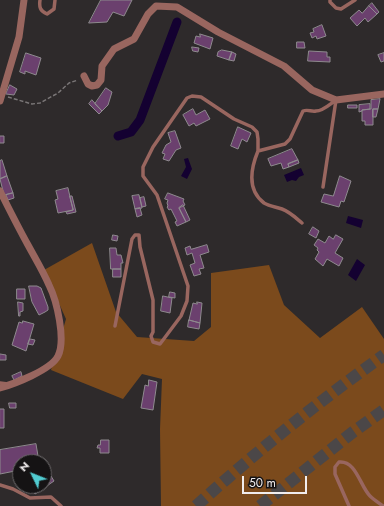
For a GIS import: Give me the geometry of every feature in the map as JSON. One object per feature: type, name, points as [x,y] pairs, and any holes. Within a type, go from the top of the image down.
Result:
[{"type":"street","points":[[1,98],[19,37],[24,0]]},
{"type":"street","points":[[84,76],[88,84],[92,86],[97,85],[101,80],[102,66],[107,58],[114,49],[134,39],[148,14],[156,6],[177,7],[218,32],[284,66],[312,90],[336,100],[384,94]]},
{"type":"street","points":[[0,191],[50,286],[61,324],[58,356],[50,364],[13,385],[0,388]]},
{"type":"lane","points":[[40,0],[41,10],[47,14],[54,9],[55,0]]},
{"type":"lane","points":[[330,0],[336,8],[341,9],[355,0]]},
{"type":"lane","points":[[115,326],[132,239],[135,235],[139,235],[140,247],[153,300],[153,332],[151,336],[153,342],[160,344],[181,316],[187,301],[188,286],[183,268],[157,196],[143,176],[143,167],[153,147],[187,98],[192,96],[201,97],[234,119],[252,127],[257,132],[258,151],[253,163],[252,183],[255,194],[265,204],[292,214],[302,224]]},
{"type":"lane","points":[[258,151],[285,144],[290,139],[303,111],[307,110],[316,112],[322,110],[336,100]]},
{"type":"lane","points":[[323,187],[336,100]]},
{"type":"lane","points":[[0,382],[13,385]]},
{"type":"lane","points":[[349,506],[335,474],[335,467],[339,462],[343,461],[353,469],[370,496],[383,506]]},
{"type":"lane","points":[[0,485],[13,489],[30,498],[51,497],[61,506]]},
{"type":"path","points":[[1,98],[32,104],[40,103],[58,93],[69,83],[79,80],[84,76]]},
{"type":"shaded area","points":[[188,158],[192,169],[187,179],[181,176],[186,167],[184,159]]},
{"type":"shaded area","points":[[301,168],[304,175],[299,177],[296,181],[292,180],[287,182],[284,175]]},
{"type":"shaded area","points":[[348,216],[363,220],[361,228],[346,223]]},
{"type":"shaded area","points":[[92,243],[116,312],[137,337],[194,341],[211,327],[211,273],[269,265],[284,305],[320,338],[362,307],[384,339],[384,506],[161,506],[160,429],[162,379],[142,374],[123,399],[51,370],[66,319],[44,270]]},
{"type":"shaded area","points":[[357,259],[365,265],[356,281],[348,275]]},
{"type":"building","points":[[101,0],[132,0],[124,16],[113,12],[107,22],[89,23]]},
{"type":"building","points":[[372,3],[379,12],[377,14],[369,6]]},
{"type":"building","points":[[369,6],[377,14],[368,22],[365,18],[357,26],[350,18],[359,10],[362,13]]},
{"type":"building","points":[[322,25],[326,36],[317,39],[316,36],[312,38],[310,33],[314,32],[313,29]]},
{"type":"building","points":[[200,34],[213,38],[210,49],[194,43],[196,36],[200,37]]},
{"type":"building","points":[[297,42],[304,42],[305,48],[297,48]]},
{"type":"building","points":[[192,47],[199,48],[198,52],[193,51]]},
{"type":"building","points":[[222,50],[232,52],[229,60],[217,56],[218,52]]},
{"type":"building","points":[[309,51],[327,52],[327,57],[330,57],[330,62],[308,61]]},
{"type":"building","points":[[232,52],[236,54],[234,61],[229,60]]},
{"type":"building","points":[[26,53],[41,58],[36,75],[25,71],[25,74],[20,72]]},
{"type":"building","points":[[384,53],[384,61],[381,62],[378,55]]},
{"type":"building","points":[[10,85],[17,89],[14,95],[6,94]]},
{"type":"building","points":[[106,88],[112,92],[108,105],[102,111],[95,104]]},
{"type":"building","points":[[380,99],[378,109],[373,109],[373,125],[365,125],[365,121],[362,121],[362,110],[371,109],[371,100]]},
{"type":"building","points":[[92,100],[102,111],[99,114],[89,104]]},
{"type":"building","points":[[370,104],[370,109],[359,112],[359,105]]},
{"type":"building","points":[[348,105],[357,105],[357,108],[348,108]]},
{"type":"building","points":[[193,109],[196,115],[205,110],[210,119],[196,126],[194,123],[189,126],[183,115]]},
{"type":"building","points":[[373,109],[378,109],[376,117],[373,117]]},
{"type":"building","points":[[238,127],[251,133],[247,142],[242,139],[238,149],[231,146]]},
{"type":"building","points":[[175,131],[181,148],[176,150],[169,161],[163,159],[165,154],[162,153],[166,145],[171,142],[168,133]]},
{"type":"building","points":[[0,136],[4,136],[4,143],[0,143]]},
{"type":"building","points":[[292,149],[298,160],[288,164],[289,167],[283,169],[281,163],[271,166],[268,159]]},
{"type":"building","points":[[2,160],[7,176],[0,179],[0,161]]},
{"type":"building","points":[[298,160],[299,163],[289,167],[288,164]]},
{"type":"building","points":[[7,176],[13,193],[4,195],[0,179]]},
{"type":"building","points":[[340,176],[351,181],[344,202],[341,201],[339,207],[321,202],[324,194],[333,196]]},
{"type":"building","points":[[68,188],[73,210],[58,213],[55,200],[58,199],[56,191]]},
{"type":"building","points":[[13,193],[14,198],[8,200],[6,195]]},
{"type":"building","points":[[168,193],[184,199],[183,201],[185,205],[179,208],[186,222],[177,226],[175,222],[177,221],[171,209],[169,210],[167,207],[168,200],[165,199]]},
{"type":"building","points":[[139,195],[142,208],[135,209],[132,196]]},
{"type":"building","points":[[70,196],[72,196],[76,212],[67,214],[66,212],[73,210]]},
{"type":"building","points":[[144,197],[146,206],[142,207],[140,198]]},
{"type":"building","points":[[183,205],[190,220],[186,222],[179,208]]},
{"type":"building","points":[[140,208],[142,215],[137,217],[135,209]]},
{"type":"building","points":[[313,227],[319,231],[316,238],[309,234]]},
{"type":"building","points":[[113,235],[118,236],[117,241],[112,240]]},
{"type":"building","points":[[336,235],[343,239],[335,253],[343,258],[339,266],[327,259],[323,266],[315,259],[319,252],[317,250],[318,248],[314,245],[318,239],[325,243],[329,236],[333,239]]},
{"type":"building","points":[[207,245],[209,252],[200,255],[204,268],[199,269],[201,274],[194,276],[190,265],[195,263],[192,253],[187,255],[185,248],[190,246],[191,249]]},
{"type":"building","points":[[110,248],[116,248],[117,255],[121,255],[123,263],[121,263],[121,269],[111,269]]},
{"type":"building","points":[[113,269],[121,269],[121,277],[113,277]]},
{"type":"building","points":[[29,286],[37,286],[41,288],[48,307],[48,310],[39,315],[32,302]]},
{"type":"building","points":[[17,289],[25,289],[25,299],[17,299]]},
{"type":"building","points":[[170,292],[175,293],[175,298],[169,297]]},
{"type":"building","points":[[163,296],[172,298],[170,313],[161,311]]},
{"type":"building","points":[[18,302],[23,303],[23,311],[20,312],[20,316],[19,316]]},
{"type":"building","points":[[197,302],[202,303],[200,323],[189,320],[193,303],[197,304]]},
{"type":"building","points":[[189,320],[200,323],[199,329],[188,327]]},
{"type":"building","points":[[23,321],[34,324],[26,351],[12,345],[19,322],[22,323]]},
{"type":"building","points":[[30,339],[35,340],[33,345],[28,344]]},
{"type":"building","points":[[0,354],[6,355],[6,360],[0,360]]},
{"type":"building","points":[[21,372],[22,376],[14,380],[12,376]]},
{"type":"building","points":[[149,380],[157,382],[153,410],[141,408],[145,385],[148,386]]},
{"type":"building","points":[[9,403],[16,403],[16,408],[10,408]]},
{"type":"building","points":[[0,409],[4,409],[4,428],[0,428]]},
{"type":"building","points":[[101,440],[109,440],[109,453],[100,453],[100,448],[97,448],[98,445],[100,445]]},
{"type":"building","points":[[36,444],[38,454],[12,454],[12,472],[0,474],[0,450]]},
{"type":"waterway","points":[[118,136],[131,132],[140,120],[177,22]]},
{"type":"tunnel","points":[[196,506],[241,466],[288,428],[384,355]]},
{"type":"tunnel","points":[[260,506],[353,432],[384,410]]}]
